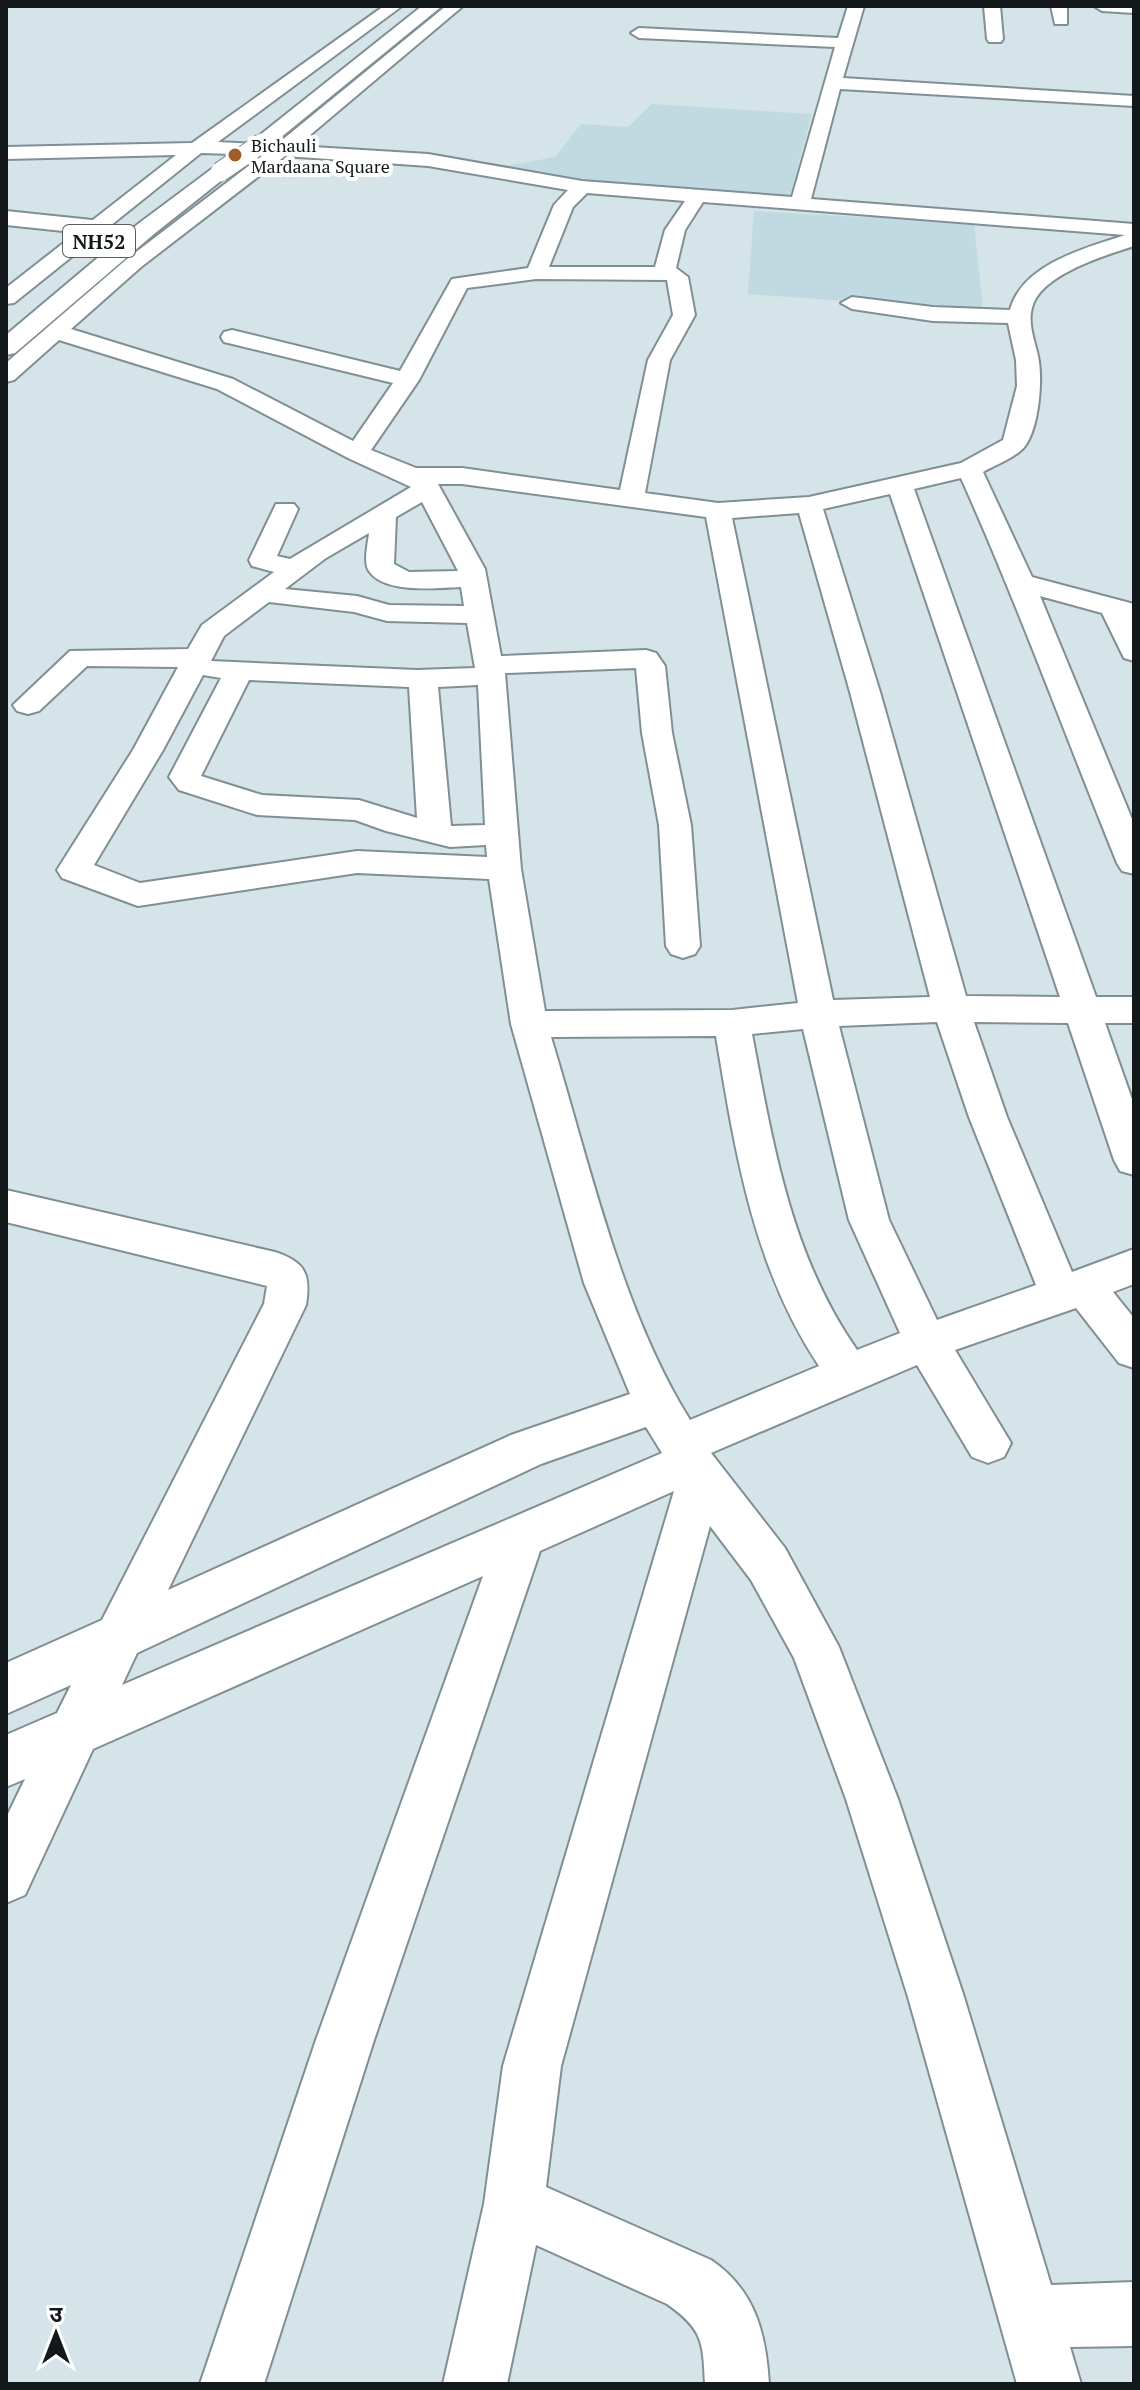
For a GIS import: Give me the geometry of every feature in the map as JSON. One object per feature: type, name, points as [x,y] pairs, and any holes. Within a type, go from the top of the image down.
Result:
[{"type":"main road","name":"NH52","points":[[6,319],[116,226],[235,139],[406,6]]},
{"type":"main road","name":"NH52","points":[[7,348],[146,229],[262,143],[433,6]]},
{"type":"main road","points":[[6,218],[87,232]]},
{"type":"main road","points":[[6,225],[87,232]]},
{"type":"street","points":[[6,298],[194,150],[394,6]]},
{"type":"street","points":[[6,375],[134,263],[274,155],[455,6]]},
{"type":"street","points":[[800,203],[856,6]]},
{"type":"street","points":[[992,6],[995,39]]},
{"type":"street","points":[[1102,6],[1133,10]]},
{"type":"street","points":[[736,37],[743,16]]},
{"type":"street","points":[[639,32],[846,43]]},
{"type":"street","points":[[833,83],[1134,101]]},
{"type":"street","points":[[140,149],[233,123]]},
{"type":"street","points":[[6,150],[194,150],[203,154],[309,154],[428,160],[582,187],[1134,230]]},
{"type":"street","points":[[536,273],[560,213],[582,187]]},
{"type":"street","points":[[661,273],[668,265],[675,230],[699,194]]},
{"type":"street","points":[[54,331],[225,384],[420,482],[462,476],[718,511],[809,505],[969,469],[1014,444],[1026,411],[1029,368],[1019,317],[1027,293],[1069,262],[1134,239]]},
{"type":"street","points":[[357,453],[407,380],[459,283],[536,273],[676,274],[684,315],[659,360],[631,499]]},
{"type":"street","points":[[852,303],[933,314],[1019,317]]},
{"type":"street","points":[[232,337],[407,380]]},
{"type":"street","points":[[969,469],[1021,582],[1064,696],[1134,863]]},
{"type":"street","points":[[420,482],[383,515],[294,569],[212,631],[148,750],[74,870],[138,895],[357,862],[503,851]]},
{"type":"street","points":[[420,482],[471,569],[489,671],[503,851],[529,1024],[605,1283],[656,1404],[692,1461],[768,1564],[814,1647],[881,1827],[1032,2317],[1049,2384]]},
{"type":"street","points":[[899,484],[942,600],[1134,1160]]},
{"type":"street","points":[[809,505],[846,615],[951,1009],[996,1137],[1072,1291],[1134,1350]]},
{"type":"street","points":[[285,509],[262,560],[294,569]]},
{"type":"street","points":[[718,511],[818,1014],[869,1220],[925,1340],[988,1443]]},
{"type":"street","points":[[383,515],[380,568],[404,580],[476,597]]},
{"type":"street","points":[[1021,582],[1124,610],[1134,652]]},
{"type":"street","points":[[265,590],[281,597],[357,604],[387,613],[476,597]]},
{"type":"street","points":[[28,705],[80,657],[194,663],[239,671],[423,679],[646,659],[650,666],[657,733],[675,825],[683,946]]},
{"type":"street","points":[[239,671],[185,777],[190,783],[257,805],[359,810],[397,824],[503,851]]},
{"type":"street","points":[[423,679],[434,832]]},
{"type":"street","points":[[529,1024],[732,1023],[818,1014],[951,1009],[1134,1010]]},
{"type":"street","points":[[732,1023],[759,1179],[775,1236],[825,1343],[848,1373]]},
{"type":"street","points":[[6,1876],[118,1640],[285,1305],[288,1286],[285,1275],[275,1269],[12,1218]]},
{"type":"street","points":[[6,1761],[520,1539],[692,1461],[848,1373],[925,1340],[1072,1291],[1134,1266]]},
{"type":"street","points":[[6,1689],[527,1449],[656,1404]]},
{"type":"street","points":[[475,2384],[514,2204],[532,2066],[692,1461]]},
{"type":"street","points":[[232,2384],[350,2026],[520,1539]]},
{"type":"street","points":[[514,2204],[689,2282],[711,2295],[726,2312],[735,2344],[737,2384]]},
{"type":"street","points":[[1032,2317],[1134,2314]]},
{"type":"shaded area","points":[[652,104],[812,114],[790,196],[583,182],[499,167],[555,157],[581,124],[628,127]]},
{"type":"shaded area","points":[[754,211],[974,223],[983,311],[748,294]]},
{"type":"place","name":"Bichauli Mardaana Square","points":[[235,155]]}]
